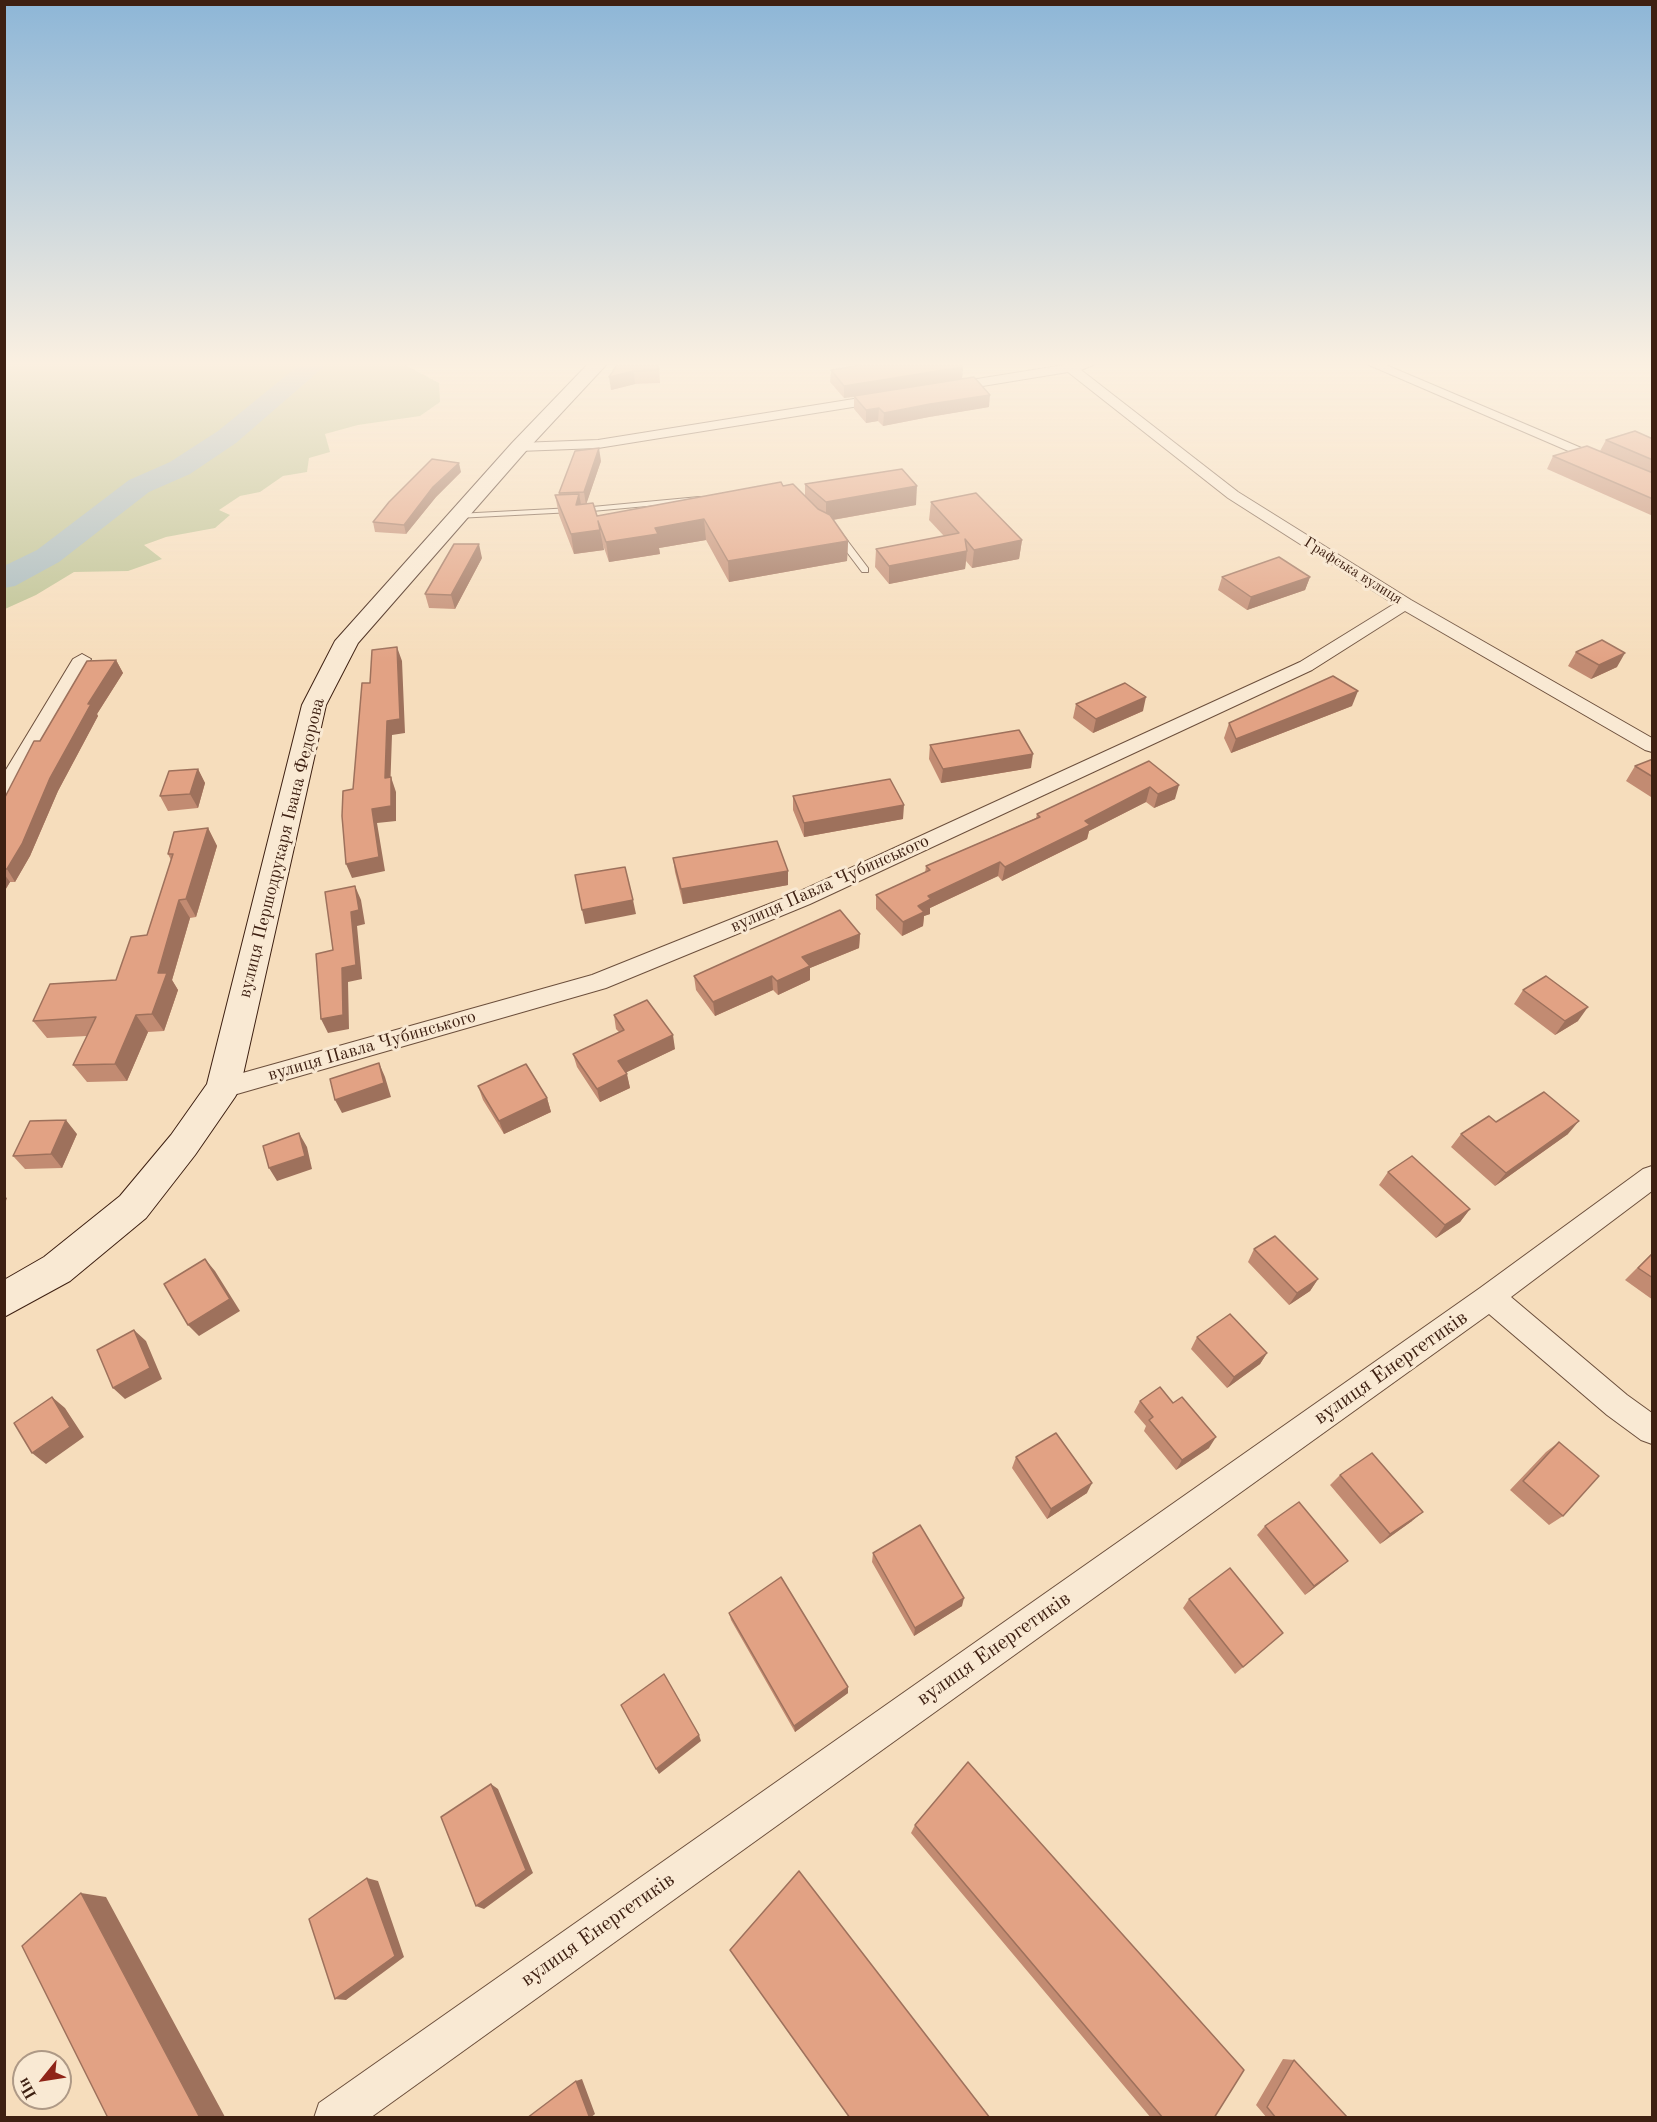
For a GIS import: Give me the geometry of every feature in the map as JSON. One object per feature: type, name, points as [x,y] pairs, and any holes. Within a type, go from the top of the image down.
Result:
[{"type":"street","name":"вулиця Першодрукаря Івана Федорова","points":[[4,1300],[57,1269],[133,1207],[183,1145],[223,1088],[314,705],[347,641],[504,464]]},
{"type":"street","name":"Графська вулиця","points":[[1196,464],[1233,495],[1405,604],[1653,746]]},
{"type":"street","points":[[1608,464],[1653,483]]},
{"type":"street","name":"вулиця Павла Чубинського","points":[[223,1088],[598,982],[802,899],[1306,666],[1405,604]]},
{"type":"street","points":[[4,790],[82,659]]},
{"type":"street","name":"вулиця Енергетиків","points":[[334,2118],[1490,1297],[1653,1177]]},
{"type":"street","points":[[1490,1297],[1617,1406],[1653,1430]]},
{"type":"lane","points":[[457,516],[592,509],[707,498]]},
{"type":"lane","points":[[831,530],[839,534],[865,570]]},
{"type":"green space","points":[[5,464],[308,464],[307,472],[283,476],[260,492],[240,496],[219,510],[230,515],[215,528],[166,537],[144,545],[162,559],[128,571],[74,572],[36,595],[5,609]]},
{"type":"building","points":[[427,464],[458,464],[433,487],[404,525],[373,522],[389,502]]},
{"type":"building","points":[[570,464],[594,464],[584,492],[559,493]]},
{"type":"building","points":[[1572,464],[1631,464],[1653,473],[1653,499]]},
{"type":"building","points":[[902,469],[917,486],[826,502],[805,484]]},
{"type":"building","points":[[781,482],[783,486],[793,484],[818,509],[830,515],[848,541],[728,561],[704,519],[655,528],[658,534],[606,542],[598,521],[600,530],[571,534],[555,495],[579,494],[576,505],[593,503],[597,516]]},
{"type":"building","points":[[976,493],[1022,540],[974,550],[965,539],[967,551],[889,566],[876,549],[959,533],[931,502]]},
{"type":"building","points":[[454,544],[479,544],[451,595],[425,594]]},
{"type":"building","points":[[1279,557],[1310,577],[1251,597],[1222,577]]},
{"type":"building","points":[[1602,640],[1625,653],[1599,665],[1576,652]]},
{"type":"building","points":[[397,647],[400,719],[387,721],[385,778],[391,777],[391,806],[372,809],[379,857],[346,864],[342,816],[343,791],[353,789],[362,683],[370,683],[372,650]]},
{"type":"building","points":[[116,660],[88,704],[91,704],[50,778],[22,844],[7,869],[4,869],[4,799],[34,741],[40,741],[87,661]]},
{"type":"building","points":[[1333,676],[1358,691],[1236,739],[1229,723]]},
{"type":"building","points":[[1125,683],[1146,697],[1096,719],[1076,704]]},
{"type":"building","points":[[1019,730],[1033,754],[943,769],[930,745]]},
{"type":"building","points":[[1653,759],[1653,777],[1635,766]]},
{"type":"building","points":[[1149,761],[1179,785],[1158,794],[1150,787],[1085,821],[1090,825],[1005,867],[1000,862],[928,896],[931,899],[918,906],[924,912],[903,922],[876,895],[930,870],[926,866],[1040,817],[1037,814]]},
{"type":"building","points":[[198,769],[190,794],[160,796],[169,771]]},
{"type":"building","points":[[890,779],[904,805],[804,823],[793,796]]},
{"type":"building","points":[[208,828],[186,899],[179,900],[158,973],[167,973],[152,1014],[136,1015],[115,1064],[73,1065],[96,1017],[33,1021],[50,984],[116,980],[131,937],[147,935],[173,854],[168,854],[174,832]]},
{"type":"building","points":[[777,841],[788,871],[681,889],[673,858]]},
{"type":"building","points":[[625,867],[633,900],[582,910],[575,875]]},
{"type":"building","points":[[355,886],[359,910],[351,912],[356,965],[342,968],[343,1015],[321,1019],[316,954],[333,950],[325,892]]},
{"type":"building","points":[[840,910],[860,934],[802,957],[810,966],[777,981],[772,976],[713,1002],[694,976]]},
{"type":"building","points":[[1546,976],[1588,1007],[1565,1021],[1523,990]]},
{"type":"building","points":[[647,1000],[673,1035],[618,1061],[627,1074],[597,1089],[573,1054],[624,1030],[614,1015]]},
{"type":"building","points":[[379,1063],[384,1083],[335,1100],[330,1079]]},
{"type":"building","points":[[526,1064],[547,1098],[499,1121],[478,1086]]},
{"type":"building","points":[[1544,1092],[1579,1121],[1506,1173],[1461,1134],[1489,1116],[1496,1122]]},
{"type":"building","points":[[66,1120],[51,1154],[13,1156],[30,1121]]},
{"type":"building","points":[[299,1133],[305,1156],[269,1168],[263,1146]]},
{"type":"building","points":[[1412,1156],[1470,1209],[1445,1225],[1388,1172]]},
{"type":"building","points":[[1275,1236],[1318,1279],[1297,1293],[1254,1249]]},
{"type":"building","points":[[1653,1253],[1653,1278],[1638,1268]]},
{"type":"building","points":[[205,1259],[230,1299],[188,1325],[164,1284]]},
{"type":"building","points":[[1230,1314],[1267,1353],[1234,1377],[1197,1337]]},
{"type":"building","points":[[134,1330],[150,1368],[113,1388],[97,1350]]},
{"type":"building","points":[[1160,1387],[1173,1403],[1182,1397],[1216,1437],[1182,1460],[1149,1420],[1153,1417],[1140,1401]]},
{"type":"building","points":[[52,1397],[70,1427],[32,1453],[14,1423]]},
{"type":"building","points":[[1056,1433],[1092,1483],[1051,1509],[1016,1457]]},
{"type":"building","points":[[1559,1442],[1599,1476],[1563,1516],[1523,1481]]},
{"type":"building","points":[[1372,1453],[1423,1512],[1390,1534],[1340,1475]]},
{"type":"building","points":[[1299,1502],[1348,1561],[1314,1586],[1265,1526]]},
{"type":"building","points":[[920,1525],[964,1598],[915,1628],[873,1553]]},
{"type":"building","points":[[1230,1568],[1283,1633],[1243,1667],[1189,1599]]},
{"type":"building","points":[[781,1577],[848,1687],[794,1726],[729,1613]]},
{"type":"building","points":[[664,1674],[699,1735],[656,1769],[621,1705]]},
{"type":"building","points":[[968,1762],[1244,2070],[1214,2118],[1163,2118],[915,1825]]},
{"type":"building","points":[[491,1784],[526,1870],[476,1906],[441,1817]]},
{"type":"building","points":[[799,1871],[990,2118],[850,2118],[730,1950]]},
{"type":"building","points":[[367,1878],[395,1956],[335,1999],[309,1919]]},
{"type":"building","points":[[81,1893],[200,2118],[108,2118],[22,1946]]},
{"type":"building","points":[[1294,2060],[1348,2118],[1276,2118],[1267,2107]]},
{"type":"building","points":[[576,2081],[589,2116],[587,2118],[527,2118]]},
{"type":"waterway","points":[[4,579],[48,556],[139,486],[186,464]]}]
